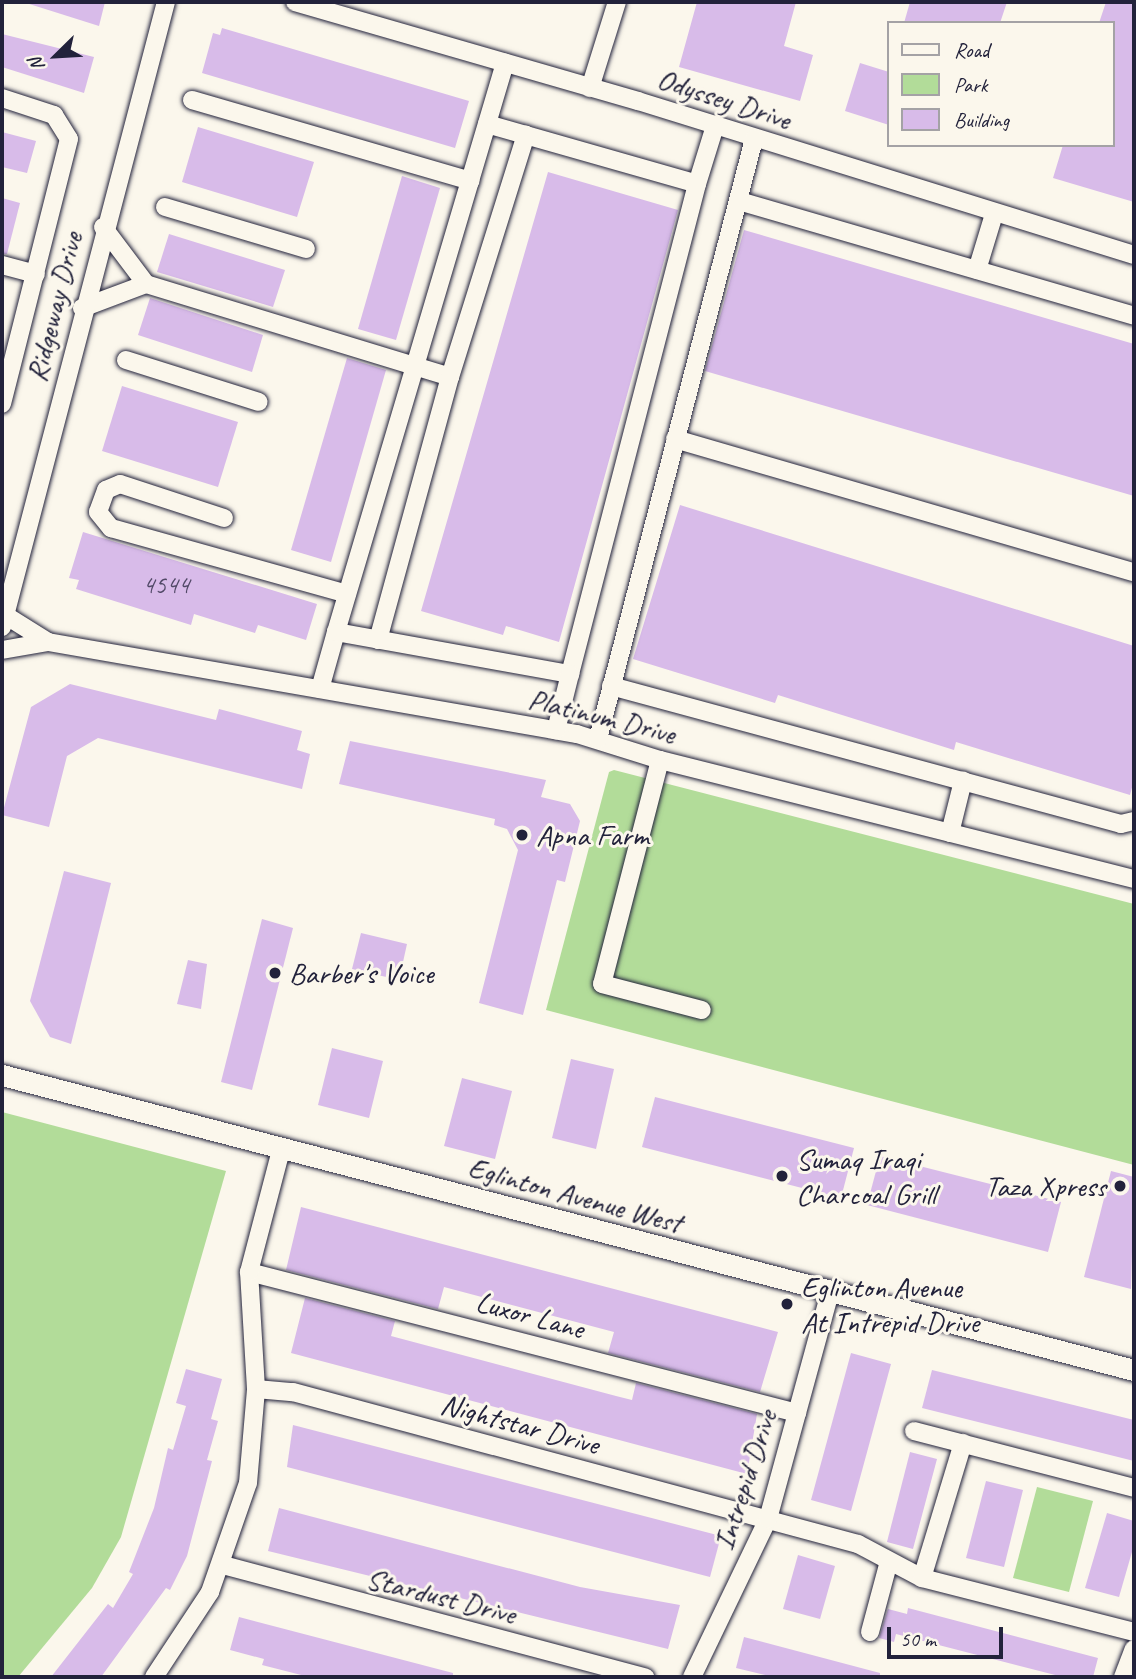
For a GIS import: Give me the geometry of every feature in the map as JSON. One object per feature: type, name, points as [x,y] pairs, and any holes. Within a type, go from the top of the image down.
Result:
[{"type":"main road","name":"Eglinton Avenue West","points":[[2,1075],[281,1150],[1134,1370]]},
{"type":"street","name":"Ridgeway Drive","points":[[3,621],[103,227],[166,2]]},
{"type":"street","name":"Odyssey Drive","points":[[295,2],[715,125],[994,214],[1134,255]]},
{"type":"street","points":[[590,88],[617,2]]},
{"type":"street","points":[[320,689],[505,63]]},
{"type":"street","points":[[2,98],[54,115],[69,139],[2,404]]},
{"type":"street","points":[[191,100],[470,181]]},
{"type":"street","points":[[487,124],[697,184]]},
{"type":"street","points":[[556,730],[697,184],[715,125]]},
{"type":"street","points":[[378,640],[450,377],[526,135]]},
{"type":"street","points":[[597,739],[754,139]]},
{"type":"street","points":[[739,201],[1134,316]]},
{"type":"street","points":[[165,207],[306,249]]},
{"type":"street","points":[[977,270],[994,214]]},
{"type":"street","points":[[103,227],[146,284],[450,377]]},
{"type":"street","points":[[2,265],[36,274]]},
{"type":"street","points":[[82,308],[146,284]]},
{"type":"street","points":[[126,360],[259,402]]},
{"type":"street","points":[[675,439],[1134,572]]},
{"type":"street","points":[[224,518],[120,484],[106,490],[98,512],[111,528],[347,594]]},
{"type":"street","name":"Platinum Drive","points":[[3,621],[48,642],[597,739],[660,760],[1134,879]]},
{"type":"street","points":[[335,632],[570,674]]},
{"type":"street","name":"Platinum Drive","points":[[2,650],[48,642]]},
{"type":"street","points":[[611,686],[1121,824],[1134,821]]},
{"type":"street","points":[[660,760],[602,984],[702,1010]]},
{"type":"street","points":[[950,833],[963,781]]},
{"type":"street","points":[[154,1677],[184,1638],[223,1565],[248,1483],[256,1389],[249,1272],[281,1150]]},
{"type":"street","name":"Luxor Lane","points":[[249,1272],[797,1413]]},
{"type":"street","name":"Intrepid Drive","points":[[692,1677],[768,1519],[830,1292]]},
{"type":"street","name":"Nightstar Drive","points":[[256,1389],[293,1392],[768,1519],[858,1544],[922,1578],[1134,1632]]},
{"type":"street","points":[[914,1431],[1134,1488]]},
{"type":"street","points":[[922,1578],[962,1443]]},
{"type":"street","points":[[870,1632],[889,1561]]},
{"type":"street","name":"Stardust Drive","points":[[223,1565],[645,1677]]},
{"type":"street","points":[[1123,1677],[1134,1649]]},
{"type":"green space","points":[[614,770],[1134,904],[1134,1165],[546,1010],[609,772]]},
{"type":"green space","points":[[2,1112],[226,1171],[121,1537],[92,1588],[18,1677],[2,1677]]},
{"type":"green space","points":[[1037,1487],[1093,1501],[1069,1592],[1013,1578]]},
{"type":"building","points":[[23,2],[105,2],[99,26]]},
{"type":"building","points":[[697,2],[796,2],[784,46],[813,55],[800,101],[679,67]]},
{"type":"building","points":[[910,2],[1007,2],[1001,21],[905,21]]},
{"type":"building","points":[[1106,2],[1134,2],[1134,202],[1053,178],[1062,147],[1115,147],[1115,21],[1100,21]]},
{"type":"building","points":[[222,28],[469,101],[455,148],[202,73],[213,33],[220,35]]},
{"type":"building","points":[[2,34],[94,57],[84,93],[2,67]]},
{"type":"building","points":[[860,63],[888,72],[888,125],[845,111]]},
{"type":"building","points":[[198,127],[314,162],[297,217],[182,182]]},
{"type":"building","points":[[2,132],[36,141],[27,173],[2,167]]},
{"type":"building","points":[[548,172],[678,210],[559,642],[506,626],[503,635],[421,611]]},
{"type":"building","points":[[402,176],[440,188],[396,340],[358,329]]},
{"type":"building","points":[[2,198],[20,203],[7,254],[2,254]]},
{"type":"building","points":[[744,230],[1134,344],[1134,496],[705,371]]},
{"type":"building","points":[[169,234],[285,270],[273,307],[157,272]]},
{"type":"building","points":[[150,298],[263,335],[252,372],[138,335]]},
{"type":"building","points":[[347,358],[386,370],[331,562],[291,550]]},
{"type":"building","points":[[122,386],[238,422],[218,487],[102,451]]},
{"type":"building","points":[[680,505],[1134,646],[1134,780],[1130,795],[956,742],[954,750],[778,695],[775,703],[633,659]]},
{"type":"building","points":[[83,532],[317,604],[306,640],[258,625],[255,633],[194,614],[191,625],[76,589],[79,580],[69,578]]},
{"type":"building","points":[[70,684],[216,720],[219,709],[302,731],[297,750],[310,754],[302,789],[98,738],[67,756],[49,827],[2,815],[31,707]]},
{"type":"building","points":[[350,741],[546,780],[541,797],[570,804],[580,821],[565,882],[557,880],[523,1015],[479,1003],[518,850],[507,829],[494,825],[495,819],[339,784]]},
{"type":"building","points":[[64,871],[111,883],[71,1044],[50,1037],[30,1001]]},
{"type":"building","points":[[262,919],[293,928],[252,1090],[221,1082]]},
{"type":"building","points":[[361,933],[407,944],[399,980],[352,969]]},
{"type":"building","points":[[188,960],[207,964],[201,1009],[177,1004]]},
{"type":"building","points":[[332,1048],[383,1061],[369,1118],[318,1105]]},
{"type":"building","points":[[571,1059],[614,1069],[596,1149],[552,1138]]},
{"type":"building","points":[[462,1078],[512,1091],[495,1159],[444,1146]]},
{"type":"building","points":[[655,1097],[854,1148],[841,1198],[642,1147]]},
{"type":"building","points":[[880,1156],[1061,1202],[1048,1252],[867,1205]]},
{"type":"building","points":[[1111,1171],[1134,1177],[1131,1289],[1084,1277]]},
{"type":"building","points":[[301,1207],[778,1332],[760,1392],[608,1353],[614,1332],[444,1287],[438,1309],[286,1270]]},
{"type":"building","points":[[305,1298],[395,1321],[391,1336],[616,1396],[632,1400],[636,1383],[757,1414],[747,1474],[291,1353]]},
{"type":"building","points":[[851,1353],[891,1364],[851,1511],[811,1500]]},
{"type":"building","points":[[186,1369],[222,1379],[211,1419],[218,1421],[207,1460],[212,1461],[187,1556],[170,1590],[166,1588],[101,1677],[51,1677],[108,1604],[113,1608],[133,1574],[129,1572],[154,1508],[168,1448],[173,1450],[186,1406],[176,1403]]},
{"type":"building","points":[[932,1370],[1134,1420],[1134,1461],[922,1408]]},
{"type":"building","points":[[293,1425],[721,1536],[710,1577],[287,1467]]},
{"type":"building","points":[[910,1452],[937,1459],[913,1549],[887,1542]]},
{"type":"building","points":[[986,1481],[1023,1490],[1004,1567],[966,1558]]},
{"type":"building","points":[[279,1508],[580,1587],[680,1605],[668,1649],[268,1551]]},
{"type":"building","points":[[1107,1513],[1134,1521],[1134,1545],[1119,1597],[1085,1588]]},
{"type":"building","points":[[798,1555],[835,1566],[820,1619],[783,1609]]},
{"type":"building","points":[[908,1608],[1098,1658],[1093,1677],[1063,1677],[896,1634],[894,1642],[879,1638],[888,1609],[907,1614]]},
{"type":"building","points":[[239,1617],[453,1673],[453,1677],[309,1677],[262,1665],[264,1659],[230,1650]]},
{"type":"building","points":[[744,1637],[880,1673],[880,1677],[774,1677],[736,1668]]},
{"type":"place","name":"Apna Farm","points":[[522,835]]},
{"type":"place","name":"Barber's Voice","points":[[275,973]]},
{"type":"place","name":"Sumaq Iraqi Charcoal Grill","points":[[782,1176]]},
{"type":"place","name":"Taza Xpress","points":[[1120,1186]]},
{"type":"place","name":"Eglinton Avenue At Intrepid Drive","points":[[787,1304]]}]
